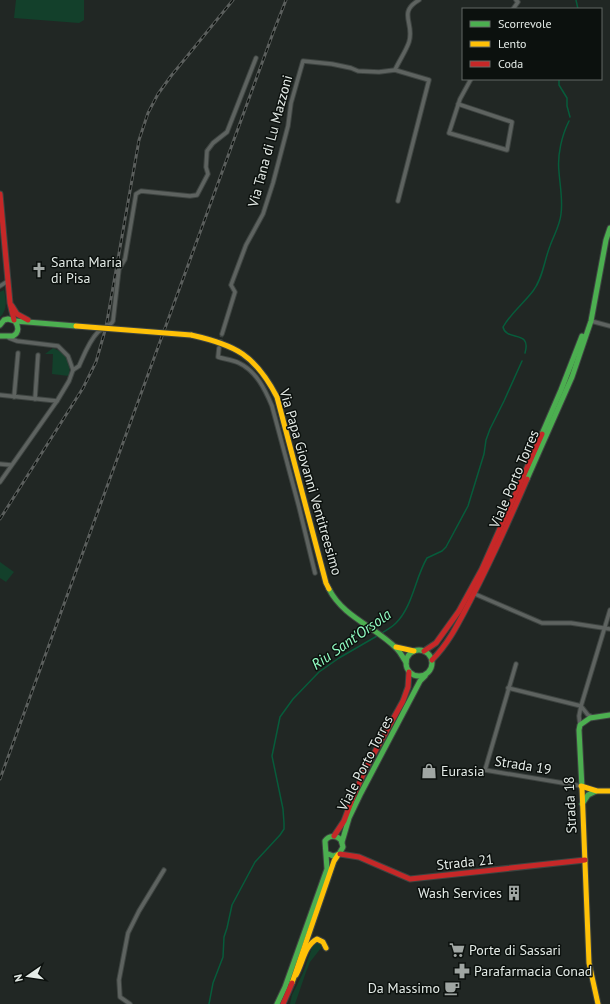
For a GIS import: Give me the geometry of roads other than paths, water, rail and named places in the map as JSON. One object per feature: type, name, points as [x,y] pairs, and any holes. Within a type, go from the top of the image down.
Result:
[{"type":"main road","points":[[0,194],[3,247],[10,303],[18,327],[17,332]]},
{"type":"main road","name":"Viale Porto Torres","points":[[432,660],[448,640],[475,594],[495,554],[572,377],[591,321],[606,240],[610,228]]},
{"type":"main road","name":"Viale Porto Torres","points":[[424,651],[436,643],[459,611],[482,568],[561,390],[580,343],[595,297]]},
{"type":"main road","points":[[0,325],[6,318],[10,303]]},
{"type":"main road","points":[[10,303],[17,314],[32,322]]},
{"type":"main road","name":"Via Papa Giovanni Ventitreesimo","points":[[6,318],[32,322],[192,336],[216,341],[234,348],[250,358],[266,376],[277,397],[326,583],[333,597],[346,612],[394,646],[406,662]]},
{"type":"main road","points":[[0,330],[4,336],[17,332],[23,326],[32,322]]},
{"type":"main road","name":"Via Papa Giovanni Ventitreesimo","points":[[394,646],[414,651]]},
{"type":"main road","points":[[414,651],[424,651],[428,653],[432,660],[431,670],[424,676],[414,676],[406,668],[407,657],[414,651]]},
{"type":"main road","name":"Viale Porto Torres","points":[[334,836],[342,825],[355,791],[403,701],[408,687],[409,672]]},
{"type":"main road","name":"Viale Porto Torres","points":[[342,842],[354,808],[367,780],[424,676]]},
{"type":"main road","points":[[580,725],[585,719],[610,715]]},
{"type":"main road","name":"Strada 18","points":[[580,725],[581,786],[589,963],[598,1003]]},
{"type":"main road","points":[[581,786],[597,791],[610,791]]},
{"type":"main road","points":[[582,804],[588,795],[597,791]]},
{"type":"main road","points":[[277,1004],[285,987],[327,869],[327,858],[323,845],[324,842],[334,836],[340,839],[343,848],[334,861],[293,980],[283,1004]]},
{"type":"main road","name":"Strada 21","points":[[343,848],[353,855],[402,877],[410,879],[585,860]]},
{"type":"main road","points":[[326,853],[334,856],[339,855]]},
{"type":"main road","name":"Strada 21","points":[[339,855],[353,855]]},
{"type":"main road","points":[[288,1004],[293,980],[300,970],[310,944],[314,940],[320,940],[326,948]]},
{"type":"main road","points":[[283,1004],[285,987]]},
{"type":"street","points":[[395,70],[409,42],[410,32],[408,9],[412,4],[419,0]]},
{"type":"street","points":[[514,8],[518,2],[516,0]]},
{"type":"street","points":[[72,370],[79,366],[86,350],[97,333],[111,325],[113,321],[119,269],[125,259],[136,194],[141,191],[148,191],[190,196],[197,195],[208,174],[206,166],[207,151],[213,143],[227,132],[256,58]]},
{"type":"street","name":"Via Tana di Lu Mazzoni","points":[[222,334],[235,292],[231,285],[246,245],[263,214],[273,183],[288,126],[291,103],[303,61],[332,64],[358,71],[379,72],[395,70],[430,80],[398,200]]},
{"type":"street","points":[[458,104],[512,122],[507,150],[450,133],[458,104],[470,80]]},
{"type":"street","points":[[0,286],[8,282]]},
{"type":"street","points":[[591,321],[610,326]]},
{"type":"street","points":[[17,332],[19,338],[27,342]]},
{"type":"street","points":[[0,482],[57,401],[69,381],[72,370],[68,356],[58,346],[15,341],[4,336]]},
{"type":"street","points":[[219,348],[218,357],[238,362],[247,368],[257,378],[266,391],[272,406],[315,573]]},
{"type":"street","points":[[14,397],[18,353]]},
{"type":"street","points":[[35,399],[38,355]]},
{"type":"street","points":[[0,395],[57,401]]},
{"type":"street","points":[[0,464],[11,465]]},
{"type":"street","points":[[299,507],[307,508]]},
{"type":"street","points":[[475,594],[542,623],[571,623],[610,629]]},
{"type":"street","name":"Strada 18","points":[[580,725],[579,716],[581,706],[610,610]]},
{"type":"street","points":[[516,664],[508,688],[581,706],[588,715],[593,717]]},
{"type":"street","name":"Strada 19","points":[[508,688],[485,770],[581,786]]},
{"type":"street","points":[[130,1004],[120,997],[119,992],[119,980],[128,933],[139,911],[164,870]]},
{"type":"waterway","name":"Riu Sant'Orsola","points":[[576,0],[578,8]]},
{"type":"waterway","name":"Riu Sant'Orsola","points":[[559,80],[559,85],[567,98],[567,106],[570,117]]},
{"type":"waterway","name":"Riu Sant'Orsola","points":[[525,353],[525,341],[522,338],[509,334],[503,327],[536,286],[559,222],[562,204],[559,152],[564,132],[569,121]]},
{"type":"waterway","name":"Riu Sant'Orsola","points":[[380,634],[394,625],[402,616],[427,558],[442,551],[446,547],[468,506],[490,429],[522,361]]},
{"type":"waterway","name":"Riu Sant'Orsola","points":[[209,1004],[213,983],[223,957],[224,937],[232,905],[255,862],[284,829],[283,809],[272,756],[280,717],[293,699],[319,672],[339,658],[377,636]]},
{"type":"tunnel","points":[[219,348],[222,334]]},
{"type":"railway","points":[[0,519],[83,388],[96,362],[106,327],[139,140],[148,113],[158,94],[171,76],[233,0]]},
{"type":"railway","points":[[0,779],[286,0]]},
{"type":"place","name":"Santa Maria di Pisa","points":[[39,270]]},
{"type":"place","name":"Eurasia","points":[[429,771]]},
{"type":"place","name":"Wash Services","points":[[514,893]]},
{"type":"place","name":"Porte di Sassari","points":[[457,950]]},
{"type":"place","name":"Parafarmacia Conad","points":[[462,971]]},
{"type":"place","name":"Da Massimo","points":[[452,988]]}]
